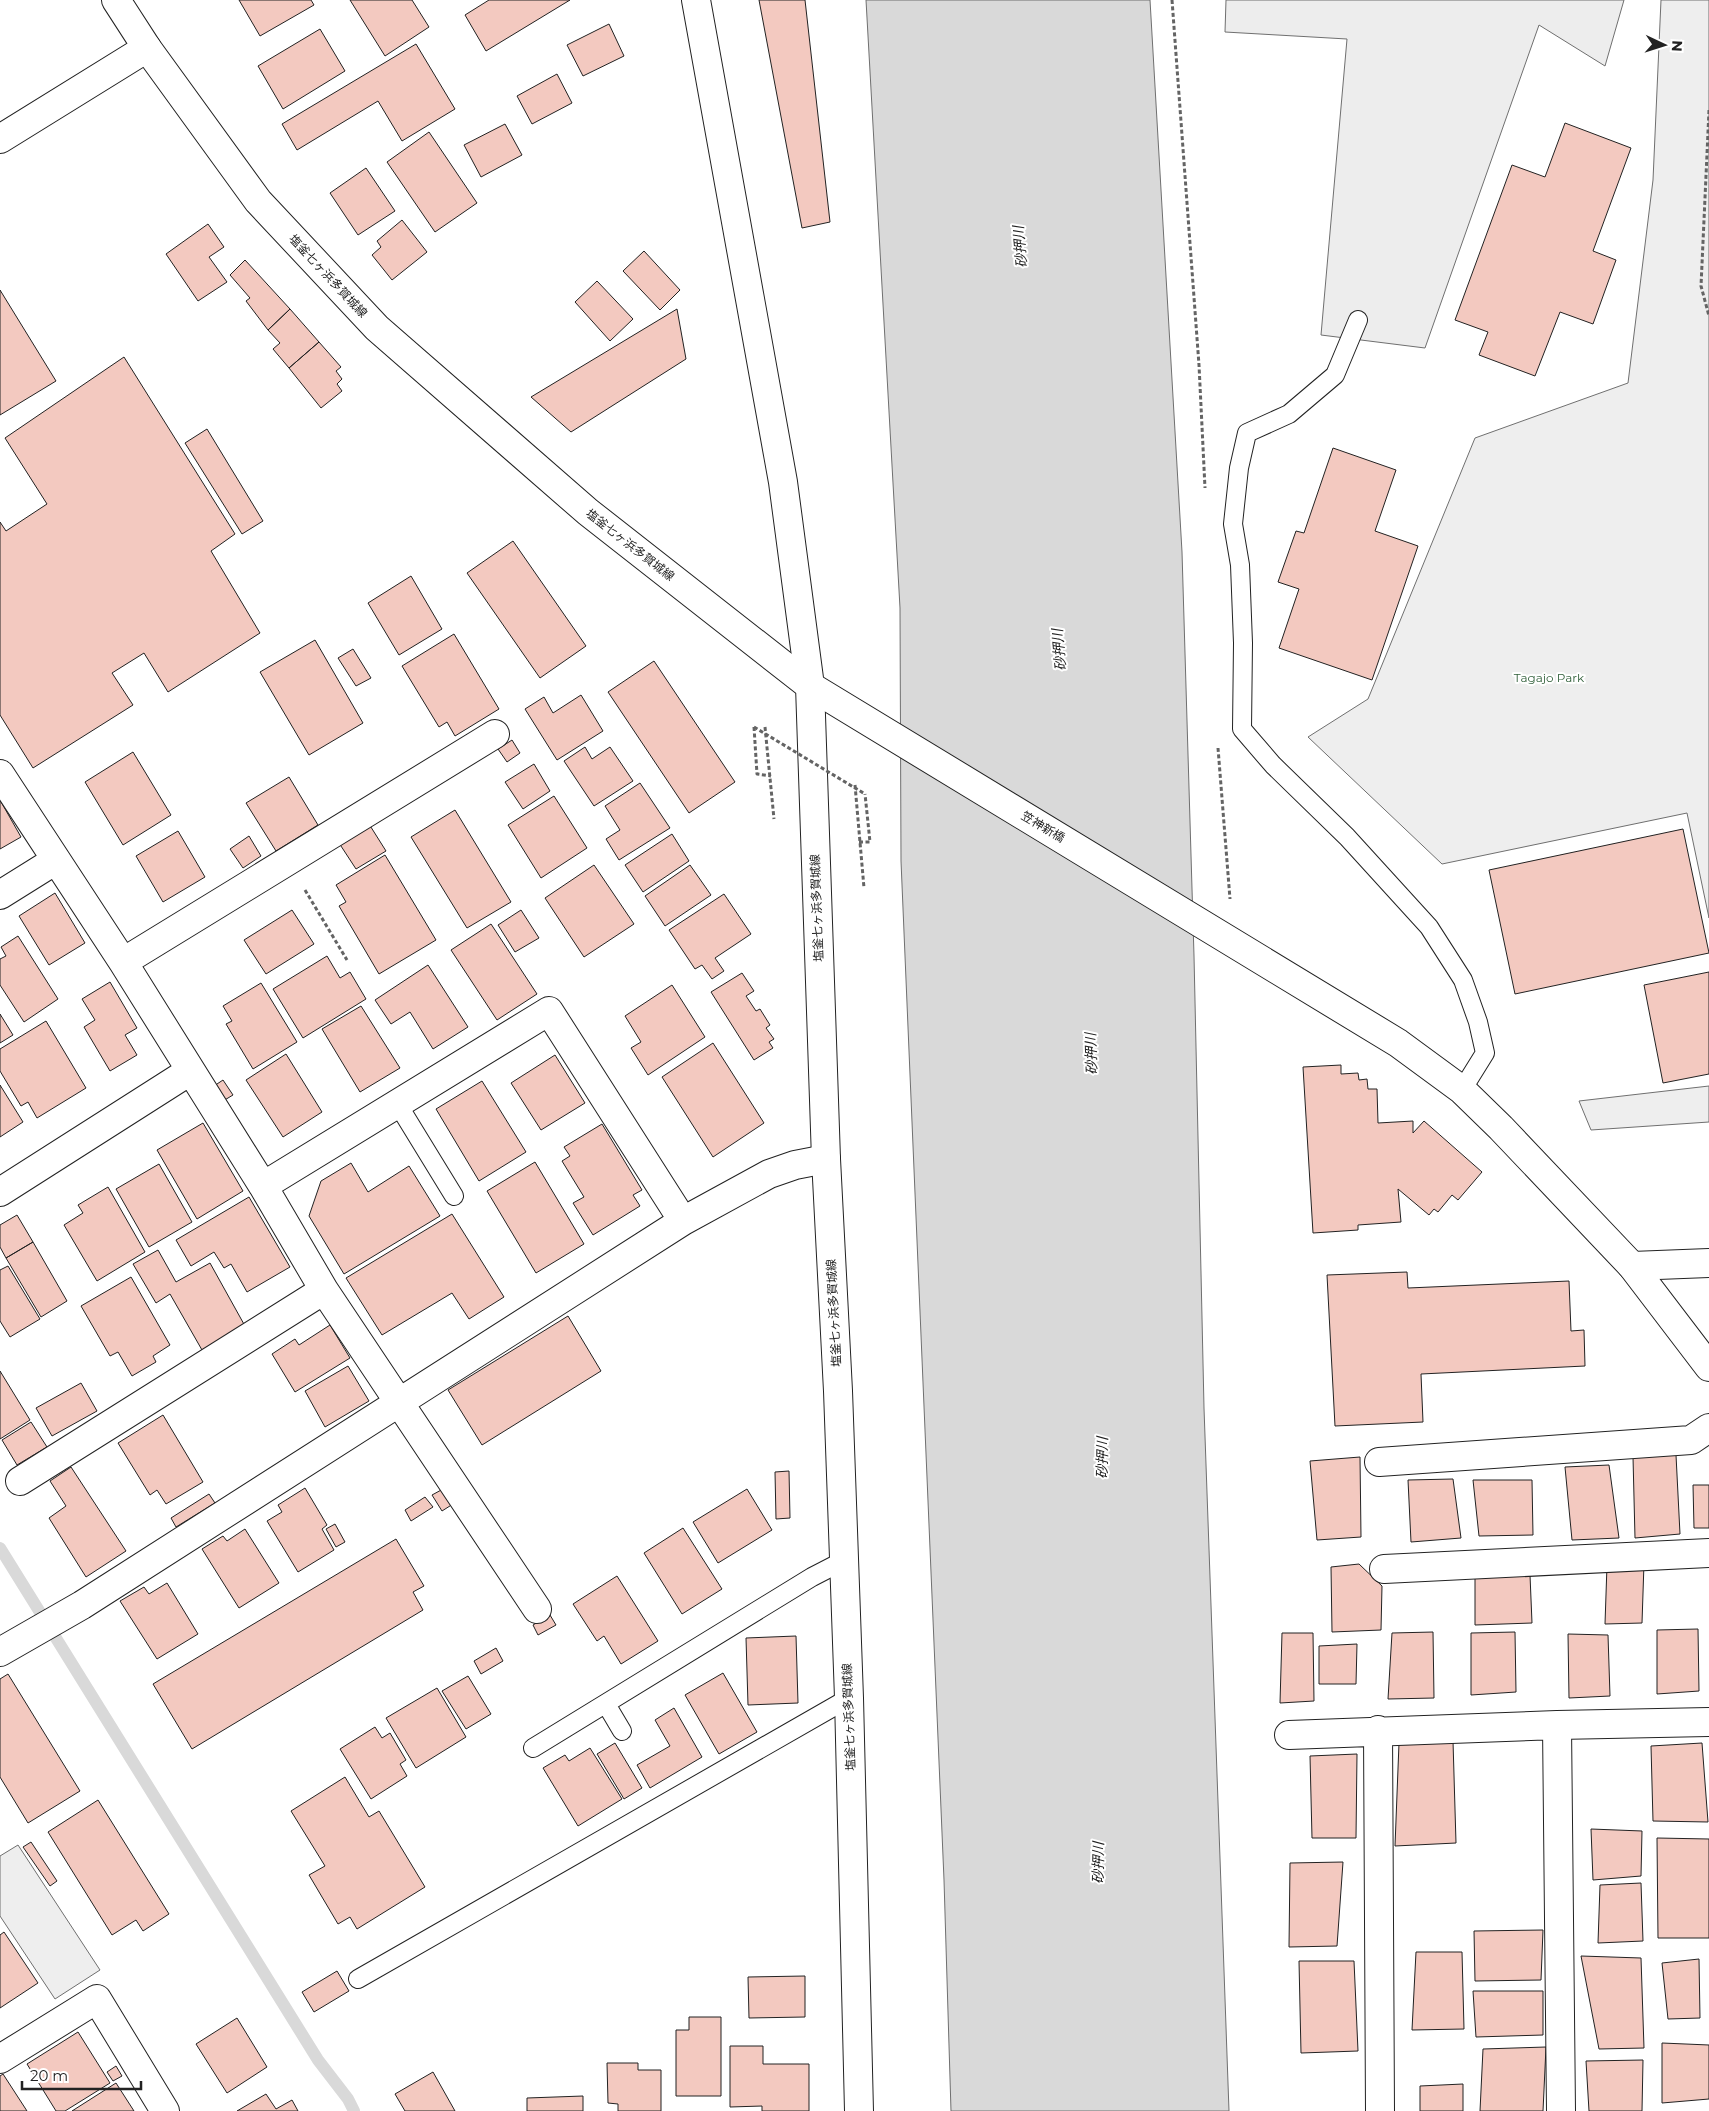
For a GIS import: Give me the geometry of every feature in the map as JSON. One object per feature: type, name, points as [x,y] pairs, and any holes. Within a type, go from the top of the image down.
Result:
[{"type":"street","name":"塩釜七ヶ浜多賀城線","points":[[116,0],[147,48],[258,201],[377,328],[588,512],[810,686],[826,1159],[838,1391],[849,1698],[859,2111]]},
{"type":"street","points":[[696,0],[783,482],[810,686]]},
{"type":"street","points":[[0,139],[147,48]]},
{"type":"street","name":"笠神新橋","points":[[810,686],[1398,1043],[1462,1090],[1501,1128],[1632,1266],[1709,1368]]},
{"type":"street","points":[[123,962],[495,734]]},
{"type":"street","points":[[0,774],[123,962],[263,1186],[324,1290],[538,1609]]},
{"type":"street","points":[[0,895],[56,860]]},
{"type":"street","points":[[263,1186],[396,1103],[550,1011],[683,1221]]},
{"type":"street","points":[[0,1192],[190,1072]]},
{"type":"street","points":[[5,1649],[82,1605],[683,1221],[770,1174],[795,1165],[826,1159]]},
{"type":"street","points":[[1632,1266],[1709,1263]]},
{"type":"street","points":[[20,1481],[324,1290]]},
{"type":"street","points":[[1378,1462],[1691,1440],[1709,1428]]},
{"type":"street","points":[[1384,1569],[1709,1552]]},
{"type":"street","points":[[1288,1735],[1378,1730],[1709,1722]]},
{"type":"street","points":[[1557,1725],[1561,2111]]},
{"type":"street","points":[[1378,1730],[1380,2111]]},
{"type":"street","points":[[0,2059],[97,1999],[165,2111]]},
{"type":"lane","points":[[1358,320],[1335,374],[1289,414],[1247,433],[1239,468],[1233,524],[1240,565],[1243,643],[1242,729],[1274,765],[1347,837],[1429,927],[1463,980],[1478,1022],[1485,1053],[1462,1090]]},
{"type":"lane","points":[[396,1103],[454,1196]]},
{"type":"lane","points":[[533,1748],[812,1577],[843,1561]]},
{"type":"lane","points":[[358,1979],[849,1698]]},
{"type":"lane","points":[[606,1704],[622,1731]]},
{"type":"path","points":[[1172,0],[1199,365],[1205,493]]},
{"type":"path","points":[[1709,110],[1702,286],[1709,316]]},
{"type":"path","points":[[771,776],[757,774],[754,727],[865,794],[870,842],[859,842]]},
{"type":"path","points":[[765,727],[774,819]]},
{"type":"path","points":[[1217,739],[1231,903]]},
{"type":"path","points":[[855,785],[864,888]]},
{"type":"path","points":[[287,860],[348,960]]},
{"type":"green space","name":"Tagajo Park","points":[[1661,0],[1709,0],[1709,918],[1687,813],[1442,864],[1308,737],[1368,699],[1475,438],[1628,383],[1653,180]]},
{"type":"green space","points":[[1709,1086],[1709,1122],[1591,1130],[1579,1101]]},
{"type":"green space","points":[[18,1845],[100,1970],[55,1999],[0,1916],[0,1856]]},
{"type":"shaded area","points":[[1226,0],[1624,0],[1605,66],[1539,25],[1425,348],[1321,335],[1347,39],[1225,32]]},
{"type":"water","name":"砂押川","points":[[866,0],[1150,0],[1182,552],[1194,956],[1204,1408],[1229,2111],[951,2111],[944,1880],[901,861],[900,608]]},
{"type":"building","points":[[239,0],[311,0],[314,5],[260,36]]},
{"type":"building","points":[[350,0],[412,0],[429,27],[385,56]]},
{"type":"building","points":[[489,0],[570,0],[486,51],[465,15]]},
{"type":"building","points":[[759,0],[805,0],[830,222],[802,228]]},
{"type":"building","points":[[609,24],[624,56],[583,76],[567,45]]},
{"type":"building","points":[[320,29],[345,71],[283,109],[258,66]]},
{"type":"building","points":[[416,44],[455,109],[402,141],[378,101],[297,150],[282,124]]},
{"type":"building","points":[[557,74],[572,103],[532,124],[517,96]]},
{"type":"building","points":[[1565,123],[1631,148],[1593,251],[1616,260],[1593,324],[1560,312],[1535,376],[1479,355],[1488,332],[1455,320],[1512,165],[1545,177]]},
{"type":"building","points":[[505,124],[522,155],[481,177],[464,145]]},
{"type":"building","points":[[429,132],[477,203],[435,232],[387,162]]},
{"type":"building","points":[[366,168],[395,211],[358,235],[330,193]]},
{"type":"building","points":[[402,220],[427,252],[392,280],[372,255],[381,247],[377,241]]},
{"type":"building","points":[[208,224],[224,247],[209,257],[227,282],[198,301],[166,254]]},
{"type":"building","points":[[644,251],[680,290],[660,310],[623,271]]},
{"type":"building","points":[[245,260],[290,309],[268,330],[246,301],[250,298],[230,275]]},
{"type":"building","points":[[597,281],[633,319],[610,341],[575,302]]},
{"type":"building","points":[[0,290],[56,381],[0,415]]},
{"type":"building","points":[[290,309],[319,342],[289,368],[273,349],[280,343],[268,330]]},
{"type":"building","points":[[677,309],[686,359],[571,432],[531,397]]},
{"type":"building","points":[[319,342],[341,367],[336,371],[342,379],[337,384],[342,391],[321,408],[289,368]]},
{"type":"building","points":[[124,357],[235,534],[211,551],[260,633],[168,692],[144,653],[112,673],[133,705],[33,768],[0,715],[0,522],[6,531],[47,504],[5,438]]},
{"type":"building","points":[[207,429],[263,521],[242,534],[185,443]]},
{"type":"building","points":[[1333,448],[1396,470],[1375,531],[1418,546],[1372,680],[1279,648],[1299,589],[1278,582],[1296,531],[1304,533]]},
{"type":"building","points":[[513,541],[586,646],[540,678],[467,573]]},
{"type":"building","points":[[411,576],[442,629],[399,655],[368,603]]},
{"type":"building","points":[[454,634],[499,709],[455,736],[447,722],[439,727],[402,666]]},
{"type":"building","points":[[315,640],[363,723],[309,755],[260,672]]},
{"type":"building","points":[[353,649],[371,678],[356,686],[338,658]]},
{"type":"building","points":[[654,661],[735,782],[689,813],[608,692]]},
{"type":"building","points":[[581,695],[603,731],[557,760],[525,709],[544,697],[553,713]]},
{"type":"building","points":[[512,740],[520,753],[507,762],[498,749]]},
{"type":"building","points":[[585,747],[592,759],[610,747],[633,781],[594,806],[564,761]]},
{"type":"building","points":[[133,752],[171,815],[123,845],[85,782]]},
{"type":"building","points":[[534,764],[550,791],[523,809],[505,782]]},
{"type":"building","points":[[289,777],[318,825],[276,851],[246,803]]},
{"type":"building","points":[[640,783],[670,828],[619,860],[606,839],[620,830],[605,806]]},
{"type":"building","points":[[554,796],[587,848],[541,878],[508,825]]},
{"type":"building","points":[[0,800],[21,837],[0,849]]},
{"type":"building","points":[[455,810],[511,902],[467,928],[411,837]]},
{"type":"building","points":[[369,824],[386,851],[356,869],[339,843]]},
{"type":"building","points":[[1683,829],[1709,953],[1515,994],[1489,870]]},
{"type":"building","points":[[178,831],[205,877],[163,902],[136,856]]},
{"type":"building","points":[[672,834],[689,861],[643,892],[625,865]]},
{"type":"building","points":[[249,836],[261,856],[243,868],[230,849]]},
{"type":"building","points":[[385,855],[436,940],[379,974],[339,906],[346,902],[336,885]]},
{"type":"building","points":[[594,865],[634,924],[584,957],[545,898]]},
{"type":"building","points":[[690,865],[711,895],[665,926],[645,896]]},
{"type":"building","points":[[55,893],[85,943],[49,965],[19,916]]},
{"type":"building","points":[[724,894],[751,934],[715,958],[724,971],[712,979],[702,965],[695,969],[669,930]]},
{"type":"building","points":[[292,910],[314,944],[266,974],[244,940]]},
{"type":"building","points":[[521,910],[539,938],[515,952],[498,925]]},
{"type":"building","points":[[491,924],[537,994],[497,1020],[451,950]]},
{"type":"building","points":[[18,936],[58,999],[24,1022],[0,985],[0,959],[6,956],[1,947]]},
{"type":"building","points":[[327,956],[340,978],[350,972],[366,999],[303,1038],[273,989]]},
{"type":"building","points":[[428,965],[468,1027],[433,1049],[410,1012],[391,1024],[375,1000]]},
{"type":"building","points":[[1709,972],[1709,1074],[1663,1083],[1644,985]]},
{"type":"building","points":[[742,973],[754,991],[746,996],[756,1011],[760,1009],[770,1025],[766,1028],[774,1039],[769,1042],[773,1048],[754,1060],[711,992]]},
{"type":"building","points":[[110,982],[137,1028],[125,1035],[137,1055],[110,1071],[84,1027],[95,1020],[82,999]]},
{"type":"building","points":[[261,983],[297,1042],[253,1069],[226,1024],[232,1021],[223,1006]]},
{"type":"building","points":[[672,985],[705,1037],[648,1075],[631,1048],[641,1042],[625,1016]]},
{"type":"building","points":[[361,1006],[400,1068],[360,1092],[322,1029]]},
{"type":"building","points":[[0,1014],[13,1035],[0,1043]]},
{"type":"building","points":[[46,1021],[86,1088],[37,1118],[28,1102],[21,1106],[0,1071],[0,1049]]},
{"type":"building","points":[[713,1043],[764,1123],[713,1157],[662,1077]]},
{"type":"building","points":[[286,1054],[322,1112],[283,1137],[246,1080]]},
{"type":"building","points":[[555,1055],[585,1103],[541,1130],[511,1083]]},
{"type":"building","points":[[1341,1065],[1341,1074],[1358,1073],[1359,1080],[1367,1079],[1368,1089],[1377,1089],[1378,1123],[1413,1121],[1413,1133],[1424,1121],[1482,1172],[1458,1200],[1452,1195],[1438,1212],[1434,1209],[1429,1215],[1398,1189],[1401,1222],[1358,1225],[1358,1230],[1313,1233],[1303,1067]]},
{"type":"building","points":[[223,1080],[233,1095],[223,1101],[214,1086]]},
{"type":"building","points":[[482,1081],[526,1152],[479,1181],[436,1109]]},
{"type":"building","points":[[0,1085],[23,1122],[0,1137]]},
{"type":"building","points":[[203,1123],[243,1191],[197,1219],[157,1150]]},
{"type":"building","points":[[602,1124],[642,1190],[633,1195],[640,1206],[593,1235],[573,1203],[584,1197],[562,1161],[570,1156],[564,1147]]},
{"type":"building","points":[[535,1162],[584,1244],[536,1273],[487,1191]]},
{"type":"building","points":[[351,1163],[368,1192],[409,1166],[440,1216],[344,1274],[309,1216],[321,1181]]},
{"type":"building","points":[[159,1164],[192,1222],[149,1247],[116,1189]]},
{"type":"building","points":[[108,1187],[145,1252],[97,1281],[64,1225],[83,1213],[78,1205]]},
{"type":"building","points":[[249,1197],[290,1267],[247,1292],[231,1264],[224,1268],[214,1252],[191,1266],[176,1240]]},
{"type":"building","points":[[452,1214],[504,1297],[469,1319],[452,1293],[382,1335],[346,1278]]},
{"type":"building","points":[[17,1215],[33,1242],[6,1258],[0,1247],[0,1225]]},
{"type":"building","points":[[33,1242],[67,1301],[41,1317],[6,1258]]},
{"type":"building","points":[[158,1250],[176,1282],[210,1263],[245,1326],[202,1350],[170,1294],[156,1303],[133,1264]]},
{"type":"building","points":[[8,1266],[40,1319],[10,1337],[0,1321],[0,1270]]},
{"type":"building","points":[[1407,1272],[1408,1288],[1569,1281],[1571,1331],[1584,1330],[1585,1366],[1421,1374],[1423,1422],[1335,1426],[1327,1275]]},
{"type":"building","points":[[131,1277],[170,1345],[153,1356],[156,1362],[132,1376],[118,1352],[110,1356],[81,1306]]},
{"type":"building","points":[[568,1316],[601,1371],[482,1445],[448,1390]]},
{"type":"building","points":[[330,1325],[350,1358],[295,1392],[272,1354],[295,1339],[299,1345]]},
{"type":"building","points":[[348,1366],[369,1401],[325,1427],[305,1391]]},
{"type":"building","points":[[0,1371],[30,1420],[0,1439]]},
{"type":"building","points":[[81,1383],[97,1411],[52,1436],[36,1408]]},
{"type":"building","points":[[163,1415],[203,1482],[166,1504],[157,1490],[150,1495],[118,1443]]},
{"type":"building","points":[[31,1422],[47,1447],[17,1465],[2,1440]]},
{"type":"building","points":[[1676,1455],[1680,1534],[1635,1538],[1633,1457]]},
{"type":"building","points":[[1360,1457],[1361,1537],[1317,1540],[1310,1461]]},
{"type":"building","points":[[1609,1465],[1619,1538],[1572,1540],[1565,1467]]},
{"type":"building","points":[[71,1467],[126,1551],[86,1577],[49,1518],[66,1506],[50,1481]]},
{"type":"building","points":[[789,1471],[790,1518],[776,1519],[775,1472]]},
{"type":"building","points":[[1453,1479],[1461,1538],[1411,1542],[1408,1480]]},
{"type":"building","points":[[1473,1480],[1532,1480],[1533,1535],[1479,1536]]},
{"type":"building","points":[[1693,1485],[1709,1485],[1709,1528],[1694,1528]]},
{"type":"building","points":[[305,1488],[327,1525],[322,1529],[334,1550],[298,1572],[267,1521],[282,1512],[278,1505]]},
{"type":"building","points":[[443,1489],[453,1504],[442,1511],[432,1495]]},
{"type":"building","points":[[747,1489],[772,1530],[718,1563],[693,1522]]},
{"type":"building","points":[[209,1494],[215,1503],[176,1527],[171,1518]]},
{"type":"building","points":[[425,1497],[433,1507],[411,1521],[405,1510]]},
{"type":"building","points":[[335,1524],[345,1542],[336,1547],[326,1529]]},
{"type":"building","points":[[683,1528],[722,1589],[682,1614],[644,1553]]},
{"type":"building","points":[[245,1529],[279,1583],[239,1608],[202,1549],[223,1536],[227,1541]]},
{"type":"building","points":[[396,1539],[424,1586],[413,1592],[423,1610],[192,1749],[153,1684]]},
{"type":"building","points":[[1644,1563],[1642,1623],[1605,1624],[1607,1565]]},
{"type":"building","points":[[1359,1564],[1382,1586],[1381,1630],[1332,1632],[1331,1567]]},
{"type":"building","points":[[1530,1575],[1532,1623],[1475,1625],[1475,1576]]},
{"type":"building","points":[[617,1576],[658,1641],[621,1664],[604,1636],[597,1641],[573,1604]]},
{"type":"building","points":[[167,1583],[198,1634],[157,1659],[120,1601],[144,1587],[149,1594]]},
{"type":"building","points":[[550,1615],[556,1625],[538,1635],[533,1625]]},
{"type":"building","points":[[1698,1629],[1699,1691],[1657,1694],[1657,1630]]},
{"type":"building","points":[[1433,1632],[1434,1698],[1388,1699],[1392,1633]]},
{"type":"building","points":[[1515,1632],[1516,1692],[1471,1695],[1471,1633]]},
{"type":"building","points":[[1282,1633],[1313,1633],[1314,1701],[1280,1703]]},
{"type":"building","points":[[1568,1634],[1608,1635],[1610,1696],[1569,1698]]},
{"type":"building","points":[[796,1636],[798,1703],[748,1705],[746,1638]]},
{"type":"building","points":[[1357,1644],[1356,1684],[1319,1684],[1319,1646]]},
{"type":"building","points":[[496,1648],[503,1661],[481,1674],[474,1661]]},
{"type":"building","points":[[723,1673],[757,1732],[719,1754],[685,1695]]},
{"type":"building","points":[[8,1674],[80,1791],[28,1823],[0,1777],[0,1679]]},
{"type":"building","points":[[468,1676],[491,1714],[466,1729],[442,1691]]},
{"type":"building","points":[[437,1688],[466,1737],[416,1768],[386,1718]]},
{"type":"building","points":[[674,1708],[702,1757],[650,1788],[637,1765],[670,1746],[655,1720]]},
{"type":"building","points":[[375,1727],[382,1738],[390,1733],[406,1760],[400,1764],[407,1776],[371,1799],[340,1749]]},
{"type":"building","points":[[1453,1741],[1456,1843],[1395,1846],[1399,1743]]},
{"type":"building","points":[[615,1743],[642,1788],[624,1799],[597,1754]]},
{"type":"building","points":[[1702,1743],[1708,1822],[1653,1821],[1651,1746]]},
{"type":"building","points":[[590,1748],[622,1799],[578,1826],[543,1768],[565,1755],[569,1761]]},
{"type":"building","points":[[1357,1754],[1356,1838],[1312,1838],[1310,1756]]},
{"type":"building","points":[[345,1777],[369,1817],[379,1811],[425,1887],[357,1929],[350,1917],[338,1924],[309,1875],[325,1866],[291,1811]]},
{"type":"building","points":[[98,1800],[169,1914],[143,1931],[136,1920],[112,1935],[48,1832]]},
{"type":"building","points":[[1591,1829],[1642,1831],[1641,1876],[1593,1880]]},
{"type":"building","points":[[1657,1838],[1709,1839],[1709,1938],[1658,1938]]},
{"type":"building","points":[[31,1842],[57,1881],[50,1886],[23,1847]]},
{"type":"building","points":[[1343,1862],[1337,1946],[1289,1947],[1290,1863]]},
{"type":"building","points":[[1641,1883],[1643,1941],[1598,1943],[1600,1885]]},
{"type":"building","points":[[1543,1930],[1541,1980],[1475,1981],[1474,1931]]},
{"type":"building","points":[[4,1932],[38,1983],[0,2008],[0,1935]]},
{"type":"building","points":[[1416,1952],[1462,1952],[1464,2029],[1412,2030]]},
{"type":"building","points":[[1581,1956],[1641,1958],[1644,2048],[1599,2049]]},
{"type":"building","points":[[1699,1959],[1700,2018],[1668,2019],[1662,1963]]},
{"type":"building","points":[[1299,1961],[1354,1961],[1358,2051],[1301,2053]]},
{"type":"building","points":[[337,1971],[349,1991],[314,2012],[302,1992]]},
{"type":"building","points":[[805,1976],[805,2017],[749,2018],[748,1977]]},
{"type":"building","points":[[1473,1991],[1543,1991],[1543,2035],[1476,2037]]},
{"type":"building","points":[[689,2017],[721,2017],[721,2096],[676,2096],[676,2030],[689,2030]]},
{"type":"building","points":[[237,2018],[267,2067],[227,2093],[196,2044]]},
{"type":"building","points":[[78,2032],[110,2083],[65,2111],[56,2111],[27,2064]]},
{"type":"building","points":[[1662,2043],[1709,2045],[1709,2099],[1662,2103]]},
{"type":"building","points":[[730,2046],[763,2046],[763,2064],[809,2064],[809,2111],[762,2111],[762,2106],[730,2107]]},
{"type":"building","points":[[1546,2047],[1543,2111],[1480,2111],[1483,2049]]},
{"type":"building","points":[[1643,2060],[1642,2111],[1589,2111],[1586,2061]]},
{"type":"building","points":[[607,2063],[638,2063],[638,2070],[661,2070],[661,2111],[618,2111],[618,2104],[608,2103]]},
{"type":"building","points":[[116,2066],[122,2076],[113,2081],[107,2072]]},
{"type":"building","points":[[433,2072],[455,2111],[405,2111],[395,2094]]},
{"type":"building","points":[[3,2074],[27,2111],[0,2111],[0,2076]]},
{"type":"building","points":[[116,2083],[134,2111],[72,2111]]},
{"type":"building","points":[[1463,2084],[1463,2111],[1420,2111],[1420,2086]]},
{"type":"building","points":[[266,2094],[276,2109],[292,2100],[298,2111],[237,2111]]},
{"type":"building","points":[[583,2096],[583,2111],[527,2111],[527,2098]]},
{"type":"waterway","points":[[0,1548],[318,2060],[348,2099],[354,2111]]}]
